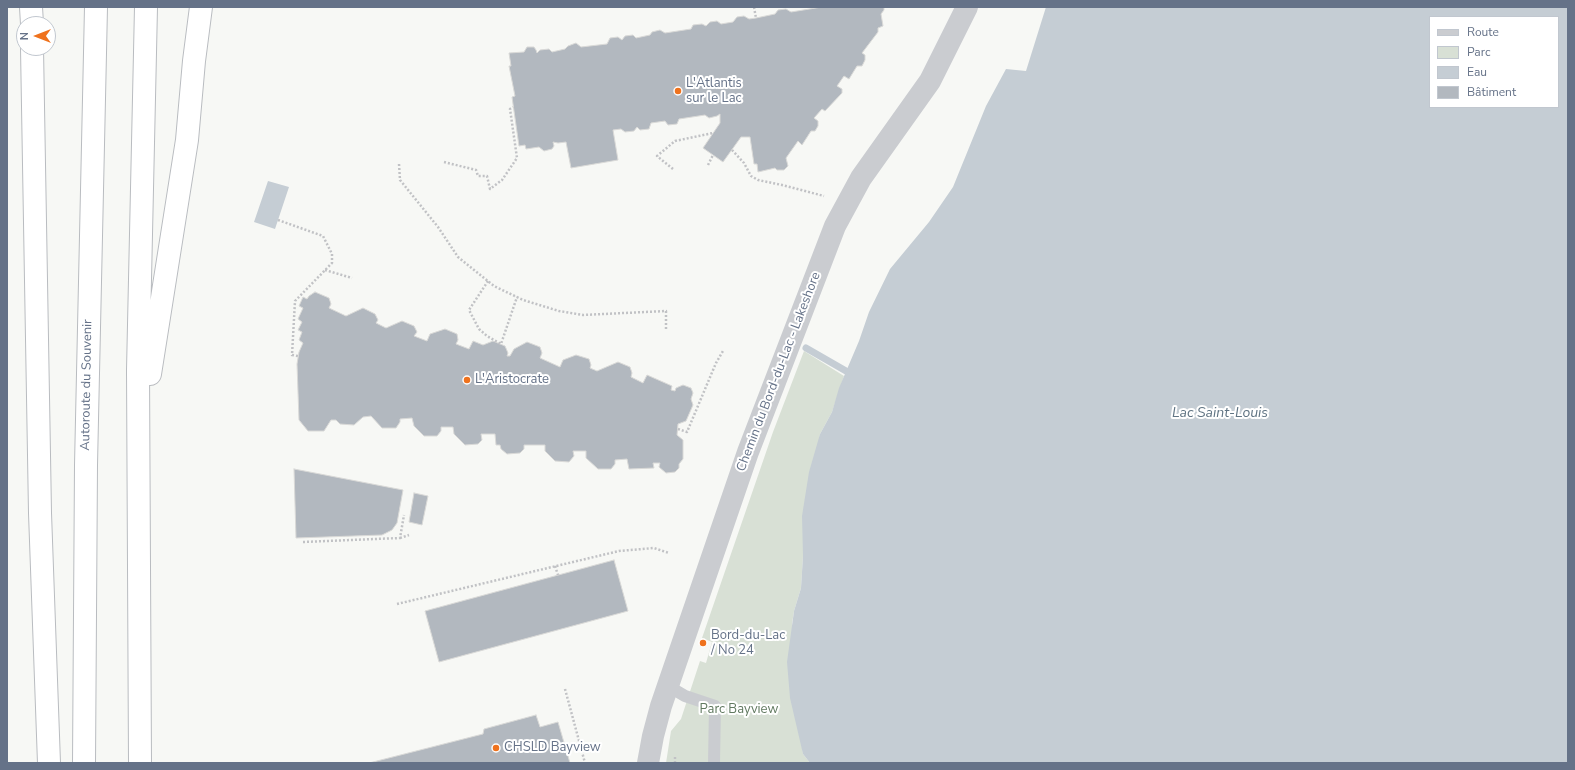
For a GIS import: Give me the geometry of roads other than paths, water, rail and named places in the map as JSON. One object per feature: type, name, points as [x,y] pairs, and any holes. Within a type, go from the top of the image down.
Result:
[{"type":"highway","name":"Autoroute du Souvenir","points":[[84,763],[86,465],[96,7]]},
{"type":"highway","points":[[140,763],[138,370],[146,7]]},
{"type":"highway","points":[[139,444],[187,140],[194,61],[201,7]]},
{"type":"highway","points":[[32,56],[40,513],[49,763]]},
{"type":"street","name":"Chemin du Bord-du-Lac - Lakeshore","points":[[648,763],[656,721],[748,452],[834,226],[861,178],[930,81],[967,7]]},
{"type":"lane","points":[[668,686],[685,696],[715,706],[714,763]]},
{"type":"water","name":"Lac Saint-Louis","points":[[1046,7],[1568,7],[1568,763],[810,763],[803,754],[790,698],[787,662],[794,611],[801,588],[803,556],[802,516],[809,472],[820,434],[832,412],[839,388],[859,341],[869,312],[890,269],[929,222],[953,187],[986,106],[1006,69],[1026,71]]},
{"type":"water","points":[[268,181],[289,187],[275,229],[254,222]]},
{"type":"waterway","points":[[806,348],[846,371]]},
{"type":"place","name":"L'Atlantis sur le Lac","points":[[678,91]]},
{"type":"place","name":"L'Aristocrate","points":[[467,380]]},
{"type":"place","name":"Bord-du-Lac / No 24","points":[[703,643]]},
{"type":"place","name":"CHSLD Bayview","points":[[496,748]]},
{"type":"park label","name":"Parc Bayview","points":[[739,710]]}]
